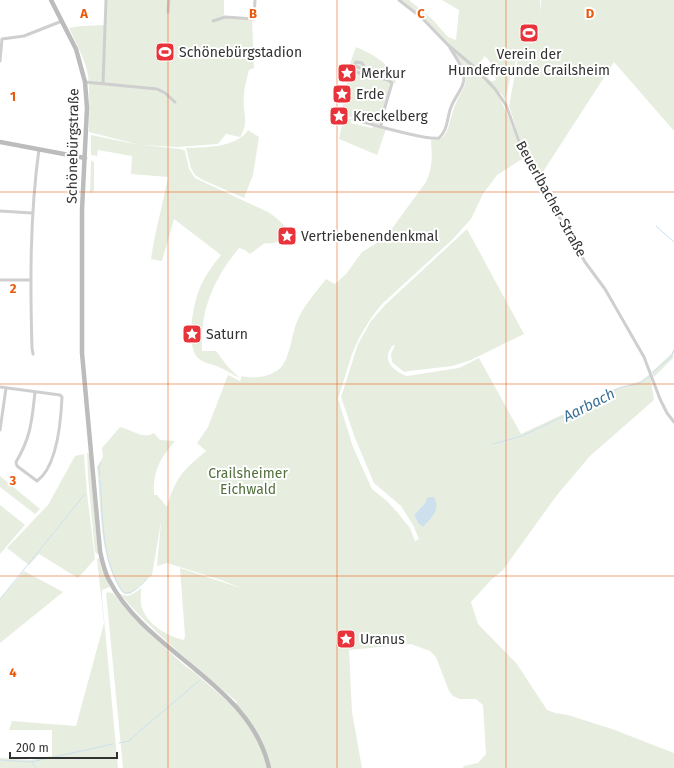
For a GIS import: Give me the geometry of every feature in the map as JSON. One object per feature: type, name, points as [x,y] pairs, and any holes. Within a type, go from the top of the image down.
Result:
[{"type":"main road","name":"Schönebürgstraße","points":[[51,0],[76,49],[85,82],[87,108],[82,276],[82,353],[100,551],[104,570],[120,598],[135,616],[242,713],[255,732],[269,768]]},
{"type":"main road","points":[[0,142],[85,158]]},
{"type":"street","points":[[103,83],[106,0]]},
{"type":"street","points":[[168,12],[169,0]]},
{"type":"street","points":[[213,21],[225,17],[254,19],[255,0]]},
{"type":"street","name":"Beuerlbacher Straße","points":[[399,0],[422,18],[448,45],[473,66],[495,89],[506,105],[525,158],[585,262],[605,289],[644,357],[660,399],[667,413],[674,422]]},
{"type":"street","points":[[0,61],[1,39],[24,36],[62,21]]},
{"type":"street","points":[[353,119],[381,127],[439,138],[443,134],[450,109],[460,90],[464,78],[462,70],[448,45]]},
{"type":"street","points":[[369,75],[367,70],[360,62],[356,62],[353,70],[354,72],[391,82],[381,127]]},
{"type":"street","points":[[354,66],[367,70]]},
{"type":"street","points":[[85,82],[157,89],[165,93],[175,102]]},
{"type":"street","points":[[33,354],[30,280],[32,213],[39,149]]},
{"type":"street","points":[[0,211],[32,213]]},
{"type":"street","points":[[0,280],[30,280]]},
{"type":"street","points":[[0,387],[60,395],[62,397],[58,438],[55,452],[48,468],[37,481],[17,466],[16,462],[24,448],[30,432],[35,392]]},
{"type":"street","points":[[0,430],[6,388]]},
{"type":"green space","name":"Schönebürgstadion","points":[[107,0],[224,0],[224,15],[220,17],[224,16],[252,20],[254,68],[249,70],[245,87],[245,127],[240,137],[226,134],[218,144],[177,147],[142,145],[181,149],[185,151],[189,169],[195,178],[268,212],[294,235],[284,240],[265,243],[250,254],[239,248],[222,272],[210,296],[203,322],[202,351],[216,351],[228,367],[240,378],[222,368],[203,362],[194,353],[192,344],[191,334],[193,312],[198,292],[207,273],[221,255],[174,219],[162,261],[151,259],[168,177],[131,174],[132,156],[98,150],[97,156],[91,155],[91,135],[140,145],[89,132],[87,69],[69,28],[106,25]]},
{"type":"green space","name":"Crailsheimer Eichwald","points":[[399,0],[409,0],[432,19],[448,37],[456,40],[459,10],[442,0],[540,0],[540,12],[541,0],[674,0],[674,131],[614,62],[539,178],[524,152],[509,106],[519,52],[505,100],[501,93],[498,94],[523,156],[522,159],[497,175],[483,194],[471,219],[453,239],[382,304],[371,318],[359,338],[352,354],[338,399],[353,447],[372,489],[387,501],[397,512],[410,528],[415,541],[419,539],[413,525],[401,506],[374,483],[355,438],[341,397],[358,344],[371,321],[385,305],[467,229],[524,334],[471,360],[452,366],[404,372],[392,362],[391,354],[395,345],[392,346],[388,354],[388,359],[391,366],[397,371],[407,376],[459,368],[479,358],[521,434],[568,412],[587,407],[607,391],[641,381],[650,374],[654,400],[590,456],[557,495],[503,570],[491,580],[471,602],[478,624],[517,664],[547,710],[612,729],[674,753],[674,767],[463,768],[464,766],[478,763],[486,754],[483,705],[476,699],[460,699],[453,696],[449,691],[436,657],[430,651],[411,644],[349,650],[352,712],[362,768],[123,768],[106,593],[114,594],[134,619],[185,666],[234,707],[237,702],[161,636],[119,593],[128,596],[141,588],[141,606],[153,625],[171,636],[184,640],[185,636],[180,568],[244,589],[167,563],[157,566],[161,522],[152,575],[130,594],[125,594],[122,592],[114,578],[109,563],[102,532],[97,467],[103,457],[102,448],[120,427],[141,435],[150,435],[154,433],[160,440],[175,441],[158,465],[154,486],[154,495],[157,495],[167,507],[173,489],[181,475],[206,451],[197,443],[208,427],[228,375],[240,381],[242,376],[266,376],[278,370],[282,366],[287,356],[299,317],[326,279],[335,284],[346,274],[362,252],[385,238],[426,182],[431,166],[431,140],[439,139],[445,135],[454,108],[465,85],[466,78],[464,69],[450,48]],"holes":[[[484,56],[491,63],[496,80],[491,81],[476,66]],[[426,502],[418,523],[414,515]]]},
{"type":"green space","points":[[356,47],[381,61],[387,66],[394,77],[396,84],[393,82],[390,83],[381,125],[343,115],[342,113],[346,85],[352,72],[348,69]]},
{"type":"green space","points":[[351,119],[351,123],[372,128],[373,126],[386,129],[377,155],[339,139],[343,120]]},
{"type":"green space","points":[[248,130],[259,137],[253,175],[244,198],[195,175],[191,168],[186,148],[211,147],[228,143],[243,136]]},
{"type":"green space","points":[[91,160],[94,162],[94,190],[90,193]]},
{"type":"green space","points":[[674,348],[673,358],[654,377],[652,372],[672,353]]},
{"type":"green space","points":[[87,453],[89,454],[97,554],[95,552]]},
{"type":"green space","points":[[84,454],[95,559],[78,578],[39,554],[29,565],[7,548],[48,505],[75,456]]},
{"type":"green space","points":[[0,476],[40,509],[35,514],[0,487]]},
{"type":"green space","points":[[0,505],[25,525],[0,554]]},
{"type":"green space","points":[[99,558],[101,568],[110,587],[102,590],[102,597],[118,768],[0,768],[0,758],[31,760],[52,756],[52,730],[9,730],[12,721],[76,726],[104,623],[97,559]]},
{"type":"green space","points":[[24,571],[63,592],[0,643],[0,599]]},
{"type":"water","points":[[434,497],[436,502],[436,510],[423,527],[418,523],[414,515],[426,502],[427,498]]},
{"type":"waterway","points":[[656,226],[674,242]]},
{"type":"waterway","name":"Aarbach","points":[[652,373],[671,357],[674,350]]},
{"type":"waterway","name":"Aarbach","points":[[493,444],[522,436],[564,416],[587,408],[606,394],[622,387],[638,384],[650,376]]},
{"type":"waterway","points":[[100,476],[99,466],[101,463]]},
{"type":"waterway","points":[[100,480],[104,534],[113,574],[121,590],[126,593],[130,593],[135,590],[147,579]]},
{"type":"waterway","points":[[0,599],[85,494]]},
{"type":"waterway","points":[[119,743],[129,741],[199,681]]},
{"type":"waterway","points":[[0,760],[31,762],[113,744]]},
{"type":"waterway","points":[[32,762],[36,768]]},
{"type":"place","name":"Verein der Hundefreunde Crailsheim","points":[[529,33]]},
{"type":"place","name":"Schönebürgstadion","points":[[165,52]]},
{"type":"place","name":"Merkur","points":[[347,73]]},
{"type":"place","name":"Erde","points":[[342,94]]},
{"type":"place","name":"Kreckelberg","points":[[339,116]]},
{"type":"place","name":"Vertriebenendenkmal","points":[[287,236]]},
{"type":"place","name":"Saturn","points":[[192,334]]},
{"type":"place","name":"Uranus","points":[[346,639]]}]
